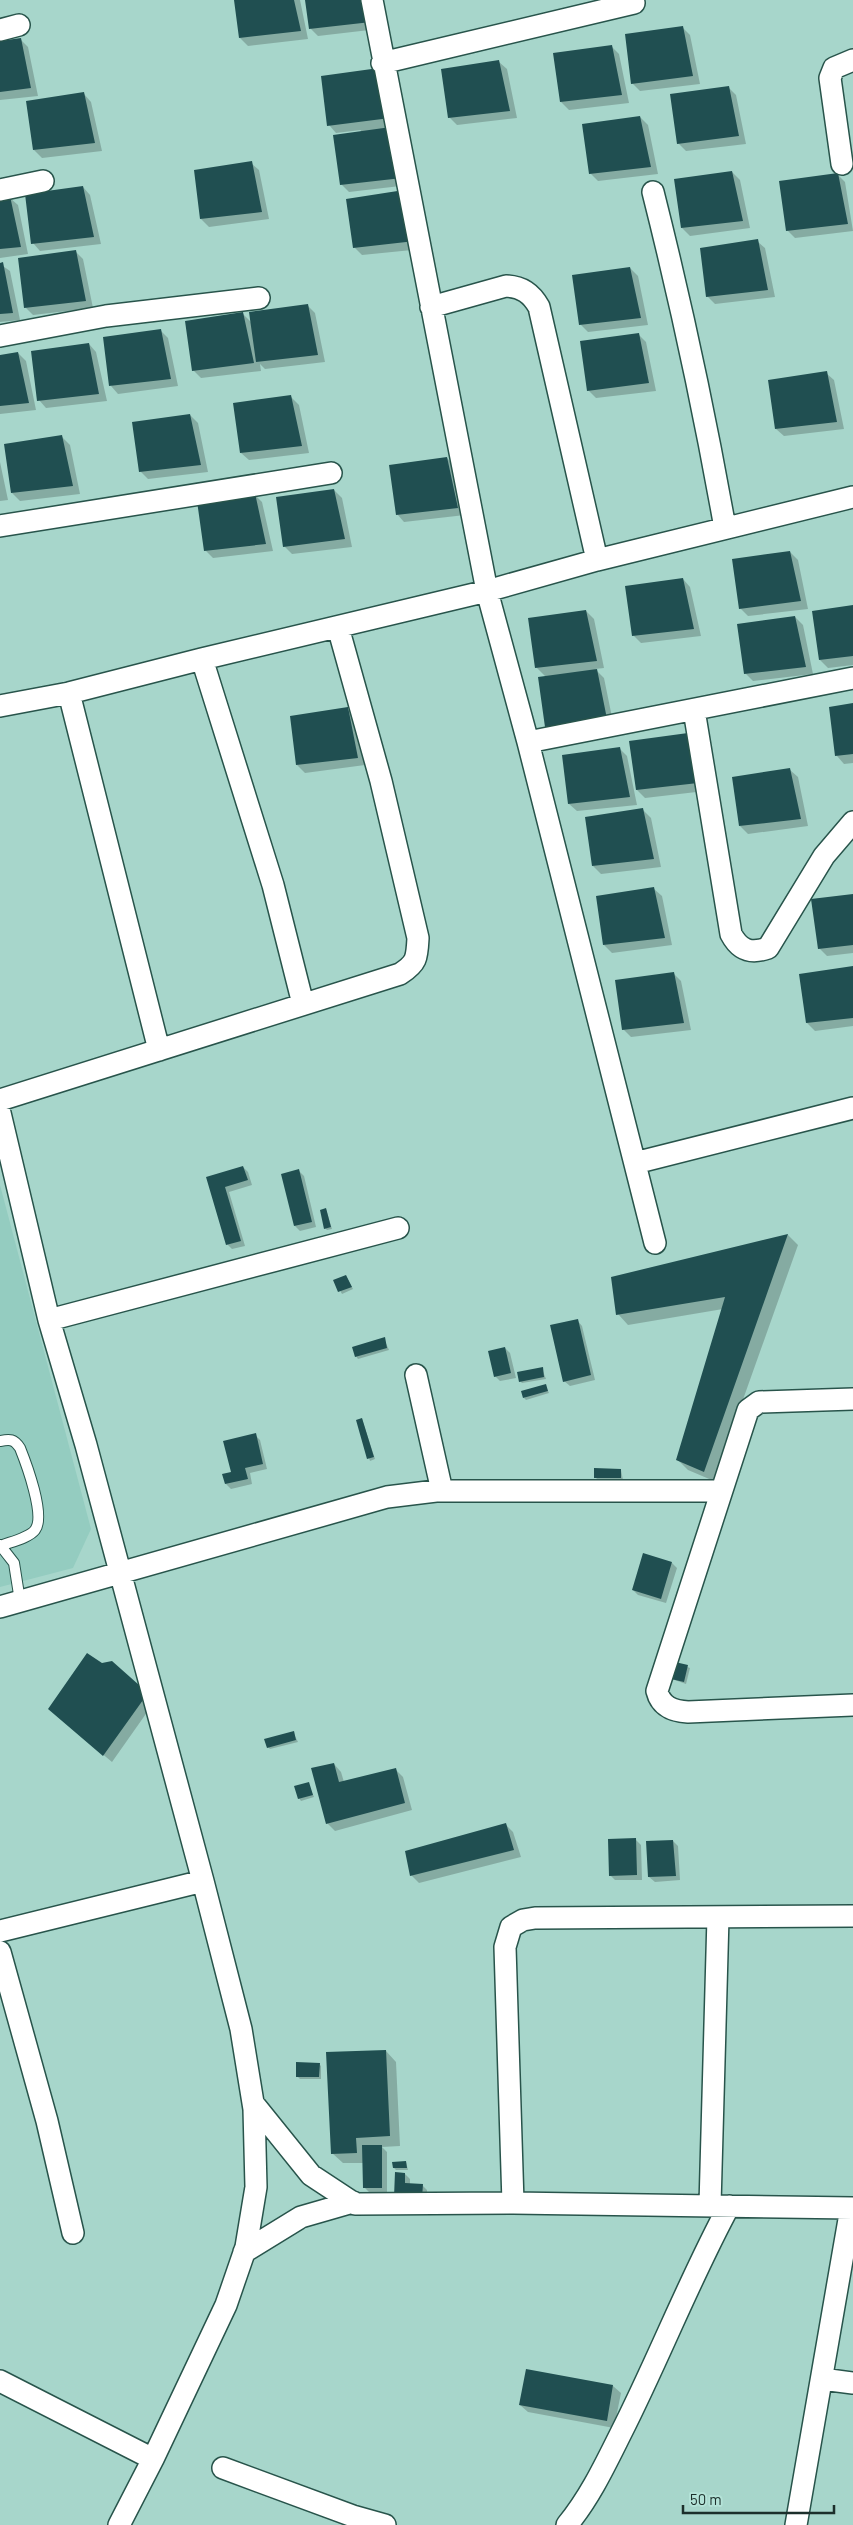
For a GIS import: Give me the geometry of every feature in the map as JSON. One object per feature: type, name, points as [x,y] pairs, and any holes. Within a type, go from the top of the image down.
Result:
[{"type":"street","points":[[372,0],[382,63],[487,591],[528,742],[655,1243]]},
{"type":"street","points":[[382,63],[634,3]]},
{"type":"street","points":[[842,164],[830,78],[834,68],[853,60]]},
{"type":"street","points":[[0,190],[43,181]]},
{"type":"street","points":[[653,192],[705,413],[726,528]]},
{"type":"street","points":[[431,307],[506,286],[517,287],[533,297],[539,307],[597,560]]},
{"type":"street","points":[[0,336],[106,316],[259,298]]},
{"type":"street","points":[[0,526],[331,473]]},
{"type":"street","points":[[0,706],[69,693],[202,658],[487,591],[597,560],[853,497]]},
{"type":"street","points":[[0,1100],[400,974],[412,967],[417,954],[418,938],[384,790],[338,627]]},
{"type":"street","points":[[202,658],[273,884],[303,1004]]},
{"type":"street","points":[[528,742],[853,678]]},
{"type":"street","points":[[69,693],[159,1050]]},
{"type":"street","points":[[694,710],[731,934],[736,944],[746,951],[757,952],[768,948],[824,856],[853,822]]},
{"type":"street","points":[[635,1163],[853,1108]]},
{"type":"street","points":[[0,1113],[49,1320],[121,1573],[241,2029],[252,2103],[256,2187],[244,2252],[226,2305],[154,2460],[119,2525]]},
{"type":"street","points":[[49,1320],[398,1228]]},
{"type":"street","points":[[416,1375],[442,1491]]},
{"type":"street","points":[[853,1399],[771,1401],[752,1405],[748,1410],[720,1491],[657,1691],[664,1705],[675,1711],[688,1712],[853,1705]]},
{"type":"street","points":[[10,1604],[387,1497],[442,1491],[720,1491]]},
{"type":"street","points":[[0,1931],[203,1881]]},
{"type":"street","points":[[513,2203],[505,1947],[511,1927],[523,1920],[535,1918],[853,1916]]},
{"type":"street","points":[[567,2525],[592,2491],[625,2426],[707,2247],[719,2205],[718,1917]]},
{"type":"street","points":[[0,1952],[47,2121],[73,2233]]},
{"type":"street","points":[[252,2103],[311,2175],[353,2202]]},
{"type":"street","points":[[244,2252],[302,2217],[353,2202],[852,2208],[796,2525]]},
{"type":"street","points":[[822,2379],[853,2383]]},
{"type":"street","points":[[0,2381],[154,2460]]},
{"type":"street","points":[[223,2468],[353,2516],[385,2525]]},
{"type":"lane","points":[[0,1441],[9,1439],[16,1441],[20,1448],[36,1498],[38,1523],[31,1533],[0,1545],[14,1563],[10,1604]]},
{"type":"shaded area","points":[[0,1185],[91,1529],[73,1568],[0,1587]]},
{"type":"building","points":[[234,0],[294,0],[301,31],[239,38]]},
{"type":"building","points":[[305,0],[367,0],[371,22],[309,29]]},
{"type":"building","points":[[683,26],[693,76],[631,84],[625,34]]},
{"type":"building","points":[[21,38],[31,88],[0,92],[0,41]]},
{"type":"building","points":[[612,45],[622,95],[560,102],[553,53]]},
{"type":"building","points":[[499,60],[510,111],[448,118],[441,69]]},
{"type":"building","points":[[379,68],[390,118],[327,126],[321,76]]},
{"type":"building","points":[[729,86],[739,136],[677,144],[670,94]]},
{"type":"building","points":[[84,92],[95,143],[33,150],[26,101]]},
{"type":"building","points":[[640,116],[651,167],[589,174],[582,124]]},
{"type":"building","points":[[391,127],[402,178],[340,185],[333,135]]},
{"type":"building","points":[[252,161],[262,212],[200,219],[194,170]]},
{"type":"building","points":[[732,171],[743,221],[681,228],[674,179]]},
{"type":"building","points":[[838,173],[848,224],[786,231],[779,181]]},
{"type":"building","points":[[83,186],[94,237],[31,244],[25,194]]},
{"type":"building","points":[[404,190],[415,241],[353,248],[346,199]]},
{"type":"building","points":[[10,196],[21,247],[0,249],[0,198]]},
{"type":"building","points":[[758,239],[768,290],[706,297],[700,248]]},
{"type":"building","points":[[76,250],[86,301],[24,308],[18,258]]},
{"type":"building","points":[[3,262],[13,313],[0,314],[0,263]]},
{"type":"building","points":[[630,267],[641,318],[579,325],[572,275]]},
{"type":"building","points":[[308,304],[318,355],[256,362],[249,312]]},
{"type":"building","points":[[243,312],[254,363],[192,371],[185,321]]},
{"type":"building","points":[[161,329],[171,379],[109,386],[103,337]]},
{"type":"building","points":[[639,333],[649,383],[587,391],[580,341]]},
{"type":"building","points":[[89,343],[99,394],[37,401],[31,351]]},
{"type":"building","points":[[18,352],[29,403],[0,406],[0,355]]},
{"type":"building","points":[[827,371],[837,422],[775,429],[768,380]]},
{"type":"building","points":[[291,395],[302,446],[240,453],[233,403]]},
{"type":"building","points":[[190,414],[201,465],[139,472],[132,422]]},
{"type":"building","points":[[62,435],[73,486],[11,493],[4,444]]},
{"type":"building","points":[[447,457],[458,508],[396,515],[389,465]]},
{"type":"building","points":[[334,489],[345,539],[283,547],[276,497]]},
{"type":"building","points":[[255,493],[266,544],[204,551],[197,501]]},
{"type":"building","points":[[790,551],[801,601],[739,609],[732,559]]},
{"type":"building","points":[[683,578],[694,629],[632,636],[625,586]]},
{"type":"building","points":[[853,605],[853,656],[819,660],[812,611]]},
{"type":"building","points":[[586,610],[597,661],[535,668],[528,618]]},
{"type":"building","points":[[795,616],[806,667],[744,674],[737,624]]},
{"type":"building","points":[[597,669],[607,719],[545,727],[538,677]]},
{"type":"building","points":[[853,703],[853,754],[835,756],[829,707]]},
{"type":"building","points":[[348,707],[358,758],[296,765],[290,716]]},
{"type":"building","points":[[688,733],[698,783],[636,790],[629,741]]},
{"type":"building","points":[[620,747],[630,797],[568,804],[562,755]]},
{"type":"building","points":[[790,768],[801,819],[739,826],[732,777]]},
{"type":"building","points":[[643,808],[654,859],[592,866],[585,817]]},
{"type":"building","points":[[654,887],[665,938],[603,945],[596,896]]},
{"type":"building","points":[[853,894],[853,945],[818,949],[811,899]]},
{"type":"building","points":[[853,966],[853,1018],[806,1023],[799,974]]},
{"type":"building","points":[[674,972],[684,1023],[622,1030],[615,980]]},
{"type":"building","points":[[243,1166],[248,1180],[225,1187],[241,1241],[226,1245],[206,1177]]},
{"type":"building","points":[[299,1169],[312,1222],[294,1226],[281,1174]]},
{"type":"building","points":[[326,1208],[331,1227],[324,1229],[320,1210]]},
{"type":"building","points":[[788,1234],[704,1472],[676,1460],[725,1297],[616,1315],[611,1277]]},
{"type":"building","points":[[346,1275],[352,1287],[338,1292],[333,1280]]},
{"type":"building","points":[[578,1319],[591,1375],[563,1382],[550,1325]]},
{"type":"building","points":[[385,1337],[387,1348],[355,1357],[352,1347]]},
{"type":"building","points":[[505,1347],[511,1373],[494,1377],[488,1351]]},
{"type":"building","points":[[543,1367],[544,1377],[519,1382],[517,1372]]},
{"type":"building","points":[[546,1384],[548,1391],[523,1398],[521,1391]]},
{"type":"building","points":[[362,1418],[374,1457],[367,1459],[356,1420]]},
{"type":"building","points":[[256,1433],[263,1464],[245,1468],[248,1479],[225,1484],[222,1474],[231,1472],[223,1441]]},
{"type":"building","points":[[594,1468],[621,1469],[621,1478],[594,1478]]},
{"type":"building","points":[[643,1553],[672,1562],[661,1599],[632,1590]]},
{"type":"building","points":[[87,1653],[102,1663],[112,1661],[148,1693],[103,1756],[48,1709]]},
{"type":"building","points":[[675,1662],[688,1665],[684,1682],[671,1679]]},
{"type":"building","points":[[294,1731],[296,1740],[267,1748],[264,1739]]},
{"type":"building","points":[[334,1763],[339,1782],[396,1768],[405,1803],[326,1824],[311,1768]]},
{"type":"building","points":[[309,1782],[313,1795],[298,1799],[294,1786]]},
{"type":"building","points":[[506,1823],[514,1850],[410,1876],[405,1851]]},
{"type":"building","points":[[636,1838],[637,1875],[609,1876],[608,1839]]},
{"type":"building","points":[[673,1840],[676,1876],[648,1877],[646,1841]]},
{"type":"building","points":[[386,2050],[390,2136],[356,2138],[357,2153],[331,2154],[326,2052]]},
{"type":"building","points":[[296,2062],[320,2063],[319,2077],[296,2077]]},
{"type":"building","points":[[362,2145],[382,2145],[382,2188],[363,2188]]},
{"type":"building","points":[[406,2161],[407,2168],[393,2168],[392,2162]]},
{"type":"building","points":[[395,2172],[405,2173],[405,2183],[423,2184],[422,2198],[394,2197]]},
{"type":"building","points":[[526,2369],[613,2385],[607,2421],[519,2405]]}]
